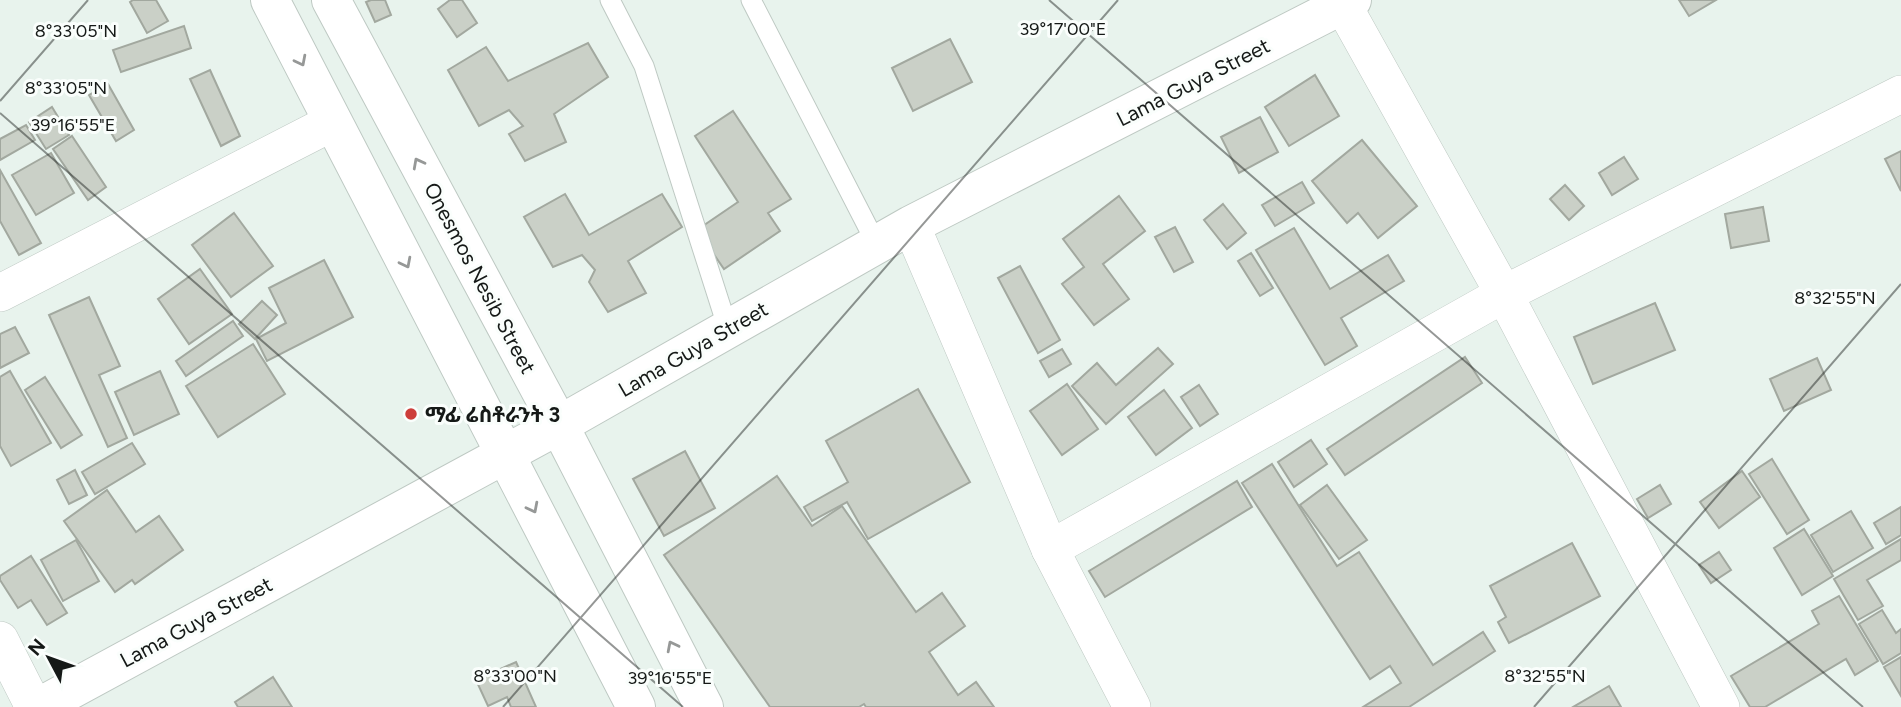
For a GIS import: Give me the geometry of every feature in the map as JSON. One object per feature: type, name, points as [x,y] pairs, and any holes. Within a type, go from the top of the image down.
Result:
[{"type":"street","points":[[270,0],[636,707]]},
{"type":"street","name":"Onesmos Nesib Street","points":[[331,0],[559,425],[704,707]]},
{"type":"street","points":[[1345,2],[1504,294],[1721,707]]},
{"type":"street","name":"Lama Guya Street","points":[[36,707],[559,425],[911,225],[1345,2]]},
{"type":"street","points":[[1049,549],[1504,294],[1901,94]]},
{"type":"street","points":[[0,293],[333,122]]},
{"type":"street","points":[[911,225],[1049,549],[1132,707]]},
{"type":"street","points":[[0,640],[36,707]]},
{"type":"lane","points":[[610,0],[644,66],[728,329]]},
{"type":"lane","points":[[751,0],[877,245]]},
{"type":"building","points":[[156,0],[168,21],[147,33],[130,2]]},
{"type":"building","points":[[385,0],[391,15],[375,22],[366,2]]},
{"type":"building","points":[[450,0],[462,0],[477,23],[457,37],[438,9]]},
{"type":"building","points":[[1679,0],[1716,0],[1689,16]]},
{"type":"building","points":[[184,26],[191,48],[121,72],[113,50]]},
{"type":"building","points":[[950,39],[972,82],[913,111],[892,68]]},
{"type":"building","points":[[588,43],[608,77],[554,114],[566,142],[525,161],[509,134],[523,126],[509,110],[479,126],[448,70],[486,47],[508,81]]},
{"type":"building","points":[[210,70],[240,136],[221,146],[190,79]]},
{"type":"building","points":[[1315,75],[1339,116],[1289,146],[1265,107]]},
{"type":"building","points":[[108,84],[134,130],[116,141],[89,95]]},
{"type":"building","points":[[52,107],[69,135],[46,149],[29,122]]},
{"type":"building","points":[[733,111],[791,199],[768,213],[780,231],[724,269],[697,230],[738,202],[695,136]]},
{"type":"building","points":[[1260,117],[1278,152],[1239,173],[1221,137]]},
{"type":"building","points":[[26,125],[35,140],[0,160],[0,139]]},
{"type":"building","points":[[72,136],[106,187],[88,200],[53,149]]},
{"type":"building","points":[[1362,140],[1417,206],[1378,238],[1358,213],[1347,223],[1312,181]]},
{"type":"building","points":[[1901,151],[1901,191],[1885,159]]},
{"type":"building","points":[[51,153],[74,193],[36,215],[12,175]]},
{"type":"building","points":[[1624,157],[1638,179],[1612,195],[1599,173]]},
{"type":"building","points":[[0,170],[41,243],[19,255],[0,221]]},
{"type":"building","points":[[1302,182],[1314,203],[1275,226],[1262,205]]},
{"type":"building","points":[[1565,185],[1584,206],[1569,220],[1550,199]]},
{"type":"building","points":[[565,194],[589,235],[662,194],[682,227],[628,261],[646,293],[608,312],[589,282],[595,270],[582,255],[553,267],[524,217]]},
{"type":"building","points":[[1119,196],[1145,231],[1103,264],[1129,299],[1094,325],[1062,284],[1084,267],[1063,239]]},
{"type":"building","points":[[1223,204],[1246,233],[1227,249],[1204,220]]},
{"type":"building","points":[[1763,207],[1769,241],[1731,248],[1725,214]]},
{"type":"building","points":[[234,213],[273,266],[231,297],[192,245]]},
{"type":"building","points":[[1175,227],[1193,262],[1174,272],[1155,237]]},
{"type":"building","points":[[1294,228],[1330,289],[1388,255],[1404,281],[1341,318],[1357,346],[1325,365],[1256,250]]},
{"type":"building","points":[[1251,253],[1273,288],[1260,296],[1238,261]]},
{"type":"building","points":[[324,260],[353,317],[267,361],[256,339],[286,323],[269,288]]},
{"type":"building","points":[[1020,266],[1060,340],[1038,353],[998,278]]},
{"type":"building","points":[[200,269],[232,314],[189,344],[158,299]]},
{"type":"building","points":[[89,297],[120,366],[99,375],[127,438],[108,447],[49,315]]},
{"type":"building","points":[[262,301],[277,315],[255,339],[239,324]]},
{"type":"building","points":[[1655,303],[1675,350],[1593,384],[1574,337]]},
{"type":"building","points":[[233,321],[243,336],[186,376],[176,361]]},
{"type":"building","points":[[15,327],[29,353],[0,368],[0,334]]},
{"type":"building","points":[[253,344],[285,394],[218,437],[186,386]]},
{"type":"building","points":[[1158,348],[1173,364],[1106,424],[1072,386],[1097,363],[1116,385]]},
{"type":"building","points":[[1062,349],[1071,364],[1049,377],[1040,361]]},
{"type":"building","points":[[1465,357],[1482,383],[1345,475],[1327,449]]},
{"type":"building","points":[[1817,358],[1831,390],[1784,411],[1770,379]]},
{"type":"building","points":[[10,371],[51,443],[11,466],[0,446],[0,377]]},
{"type":"building","points":[[160,371],[179,414],[134,435],[115,392]]},
{"type":"building","points":[[45,377],[82,435],[61,448],[25,390]]},
{"type":"building","points":[[1067,384],[1098,429],[1062,455],[1030,411]]},
{"type":"building","points":[[1199,385],[1218,414],[1200,426],[1181,397]]},
{"type":"building","points":[[918,389],[970,482],[868,539],[847,502],[812,521],[804,507],[848,482],[826,441]]},
{"type":"building","points":[[1164,390],[1192,428],[1156,455],[1128,417]]},
{"type":"building","points":[[1311,440],[1327,464],[1294,487],[1278,462]]},
{"type":"building","points":[[132,443],[145,464],[95,494],[82,472]]},
{"type":"building","points":[[685,451],[715,508],[664,536],[633,479]]},
{"type":"building","points":[[1772,459],[1809,520],[1787,534],[1749,474]]},
{"type":"building","points":[[1272,464],[1337,566],[1359,552],[1433,665],[1483,632],[1495,651],[1409,707],[1363,707],[1401,683],[1390,666],[1370,679],[1242,483]]},
{"type":"building","points":[[75,470],[87,495],[69,504],[57,480]]},
{"type":"building","points":[[1742,471],[1760,497],[1719,528],[1700,502]]},
{"type":"building","points":[[777,476],[812,526],[842,506],[916,612],[942,593],[965,626],[929,652],[958,695],[976,682],[994,707],[866,707],[864,704],[859,707],[770,707],[664,555]]},
{"type":"building","points":[[1237,481],[1252,507],[1105,597],[1089,571]]},
{"type":"building","points":[[1327,485],[1367,540],[1339,559],[1300,505]]},
{"type":"building","points":[[1660,485],[1671,504],[1648,518],[1637,499]]},
{"type":"building","points":[[107,490],[136,532],[159,516],[183,550],[135,584],[132,580],[115,592],[64,521]]},
{"type":"building","points":[[1901,507],[1901,535],[1886,544],[1874,523]]},
{"type":"building","points":[[1851,511],[1873,548],[1833,572],[1811,535]]},
{"type":"building","points":[[1804,529],[1833,576],[1802,595],[1774,548]]},
{"type":"building","points":[[1901,539],[1901,560],[1867,580],[1883,606],[1858,620],[1834,579]]},
{"type":"building","points":[[76,540],[99,581],[63,601],[41,560]]},
{"type":"building","points":[[1572,543],[1600,596],[1509,643],[1498,622],[1506,617],[1490,586]]},
{"type":"building","points":[[1719,552],[1731,570],[1711,583],[1699,565]]},
{"type":"building","points":[[31,556],[67,613],[47,625],[31,600],[18,608],[0,580],[0,576]]},
{"type":"building","points":[[1839,596],[1878,661],[1855,675],[1846,659],[1765,707],[1750,707],[1731,676],[1819,624],[1812,611]]},
{"type":"building","points":[[1882,610],[1896,633],[1901,629],[1901,653],[1883,664],[1859,624]]},
{"type":"building","points":[[1901,657],[1901,696],[1884,667]]},
{"type":"building","points":[[516,662],[536,707],[511,707],[507,697],[488,706],[476,680]]},
{"type":"building","points":[[273,677],[292,707],[238,707],[235,702]]},
{"type":"building","points":[[1609,686],[1621,707],[1573,707]]},
{"type":"place","name":"ማፊ ሬስቶራንት 3","points":[[411,414]]}]
